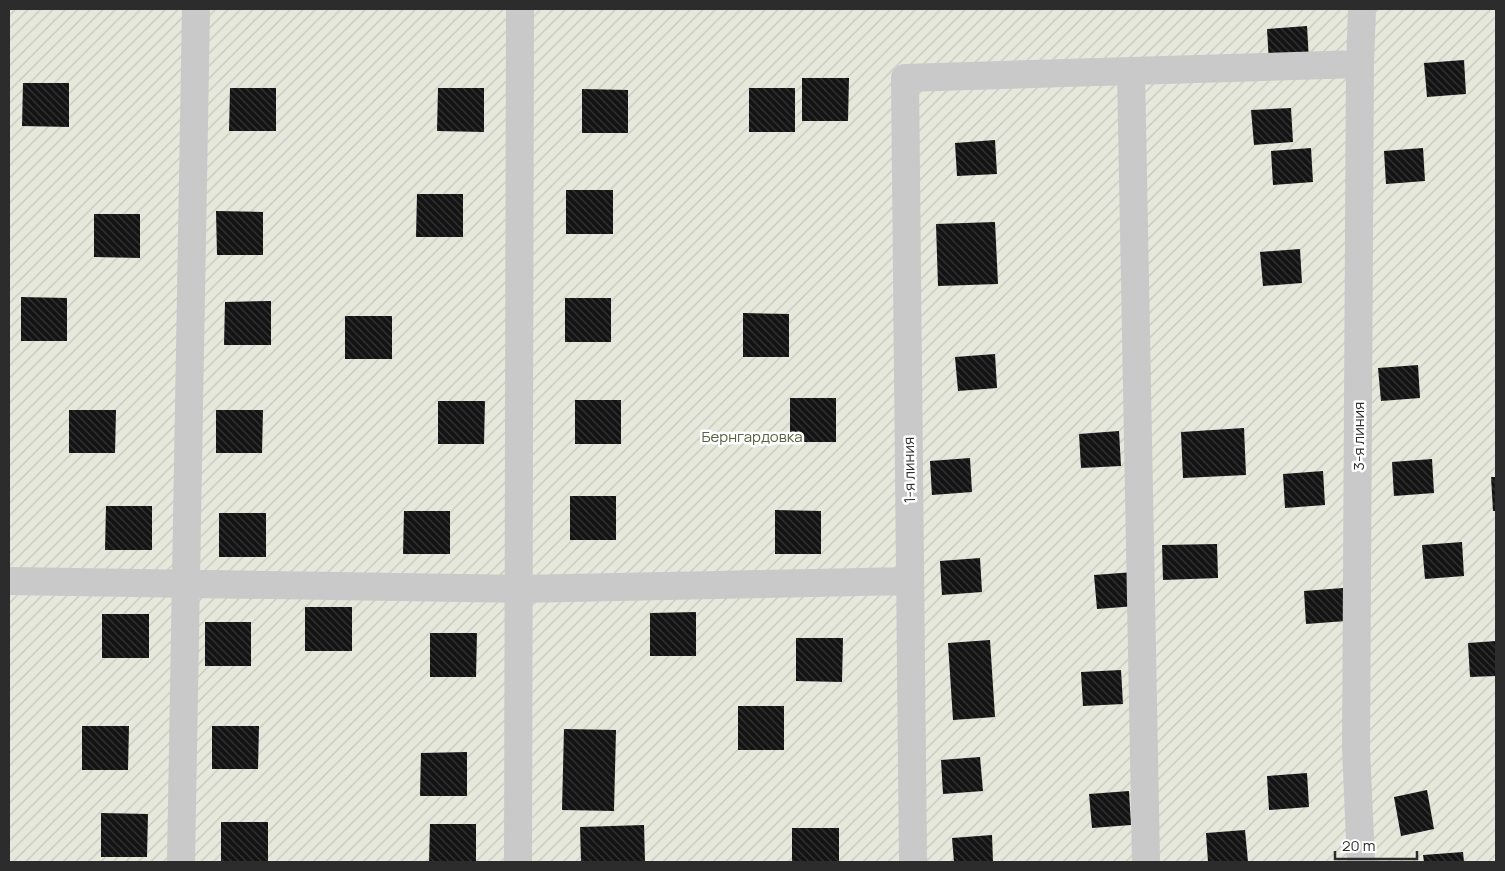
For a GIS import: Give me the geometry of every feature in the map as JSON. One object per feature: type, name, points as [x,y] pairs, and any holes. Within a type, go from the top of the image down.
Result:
[{"type":"street","points":[[180,862],[196,9]]},
{"type":"street","points":[[518,862],[520,9]]},
{"type":"street","name":"3-я линия","points":[[1362,9],[1360,64],[1356,748],[1362,862]]},
{"type":"street","points":[[1146,862],[1131,71],[1360,64]]},
{"type":"street","name":"1-я линия","points":[[912,862],[905,78],[1131,71]]},
{"type":"street","points":[[9,581],[519,589],[910,581]]},
{"type":"green space","name":"Бернгардовка","points":[[9,9],[1496,9],[1496,862],[9,862]]},
{"type":"building","points":[[1307,26],[1309,60],[1269,63],[1267,29]]},
{"type":"building","points":[[1464,60],[1466,94],[1427,97],[1424,63]]},
{"type":"building","points":[[802,78],[849,78],[848,121],[802,121]]},
{"type":"building","points":[[23,83],[69,83],[69,127],[22,126]]},
{"type":"building","points":[[230,88],[276,88],[276,131],[229,131]]},
{"type":"building","points":[[438,88],[484,88],[484,132],[437,131]]},
{"type":"building","points":[[749,88],[795,88],[795,132],[749,132]]},
{"type":"building","points":[[582,89],[628,90],[628,133],[582,133]]},
{"type":"building","points":[[1291,108],[1293,142],[1254,145],[1251,110]]},
{"type":"building","points":[[995,140],[997,174],[957,176],[955,143]]},
{"type":"building","points":[[1311,148],[1313,182],[1273,185],[1271,151]]},
{"type":"building","points":[[1423,148],[1425,181],[1386,184],[1384,151]]},
{"type":"building","points":[[566,190],[613,190],[613,234],[566,234]]},
{"type":"building","points":[[417,194],[463,194],[463,237],[416,237]]},
{"type":"building","points":[[216,211],[263,212],[263,255],[217,255]]},
{"type":"building","points":[[94,214],[140,214],[140,258],[94,257]]},
{"type":"building","points":[[995,222],[998,284],[938,286],[936,224]]},
{"type":"building","points":[[1300,249],[1302,283],[1263,286],[1260,252]]},
{"type":"building","points":[[21,297],[67,298],[67,341],[21,341]]},
{"type":"building","points":[[565,298],[611,298],[611,342],[565,342]]},
{"type":"building","points":[[271,301],[271,345],[224,345],[225,302]]},
{"type":"building","points":[[743,313],[789,314],[789,357],[743,357]]},
{"type":"building","points":[[345,316],[392,316],[392,359],[345,359]]},
{"type":"building","points":[[995,354],[997,388],[958,391],[955,357]]},
{"type":"building","points":[[1418,365],[1420,398],[1381,401],[1378,368]]},
{"type":"building","points":[[790,398],[836,398],[836,442],[790,442]]},
{"type":"building","points":[[575,400],[621,400],[621,444],[575,444]]},
{"type":"building","points":[[438,401],[485,401],[484,444],[438,444]]},
{"type":"building","points":[[69,410],[116,410],[115,453],[69,453]]},
{"type":"building","points":[[216,410],[263,410],[262,453],[216,453]]},
{"type":"building","points":[[1244,428],[1246,475],[1183,478],[1181,432]]},
{"type":"building","points":[[1119,431],[1121,466],[1081,468],[1079,434]]},
{"type":"building","points":[[970,458],[972,492],[932,495],[930,461]]},
{"type":"building","points":[[1432,459],[1434,493],[1394,496],[1392,462]]},
{"type":"building","points":[[1323,471],[1325,505],[1285,508],[1283,474]]},
{"type":"building","points":[[1491,477],[1496,477],[1496,511],[1493,511]]},
{"type":"building","points":[[570,496],[616,496],[616,540],[570,540]]},
{"type":"building","points":[[106,506],[152,506],[152,550],[105,550]]},
{"type":"building","points":[[775,510],[821,511],[821,554],[775,554]]},
{"type":"building","points":[[404,511],[450,511],[450,554],[403,554]]},
{"type":"building","points":[[219,513],[266,513],[266,557],[219,557]]},
{"type":"building","points":[[1462,542],[1464,576],[1425,579],[1422,545]]},
{"type":"building","points":[[1217,544],[1218,578],[1163,580],[1162,545]]},
{"type":"building","points":[[980,558],[982,592],[942,595],[940,561]]},
{"type":"building","points":[[1134,572],[1136,606],[1097,609],[1094,575]]},
{"type":"building","points":[[1343,588],[1346,621],[1306,624],[1304,591]]},
{"type":"building","points":[[305,607],[352,607],[352,651],[305,651]]},
{"type":"building","points":[[696,612],[696,656],[650,656],[650,613]]},
{"type":"building","points":[[102,614],[149,614],[149,658],[102,658]]},
{"type":"building","points":[[205,622],[251,622],[251,666],[205,666]]},
{"type":"building","points":[[430,633],[477,633],[476,677],[430,677]]},
{"type":"building","points":[[796,638],[843,638],[842,682],[796,681]]},
{"type":"building","points":[[990,640],[995,717],[953,720],[948,643]]},
{"type":"building","points":[[1496,641],[1496,676],[1470,677],[1468,643]]},
{"type":"building","points":[[1121,670],[1123,704],[1083,706],[1081,672]]},
{"type":"building","points":[[738,706],[784,706],[784,750],[738,750]]},
{"type":"building","points":[[82,726],[129,726],[128,770],[82,770]]},
{"type":"building","points":[[212,726],[259,726],[258,769],[212,769]]},
{"type":"building","points":[[564,729],[616,730],[614,811],[562,810]]},
{"type":"building","points":[[467,752],[467,796],[420,796],[421,753]]},
{"type":"building","points":[[980,757],[983,791],[943,794],[941,760]]},
{"type":"building","points":[[1307,773],[1309,807],[1269,810],[1267,776]]},
{"type":"building","points":[[1427,790],[1434,829],[1401,836],[1394,797]]},
{"type":"building","points":[[1129,791],[1131,825],[1092,828],[1089,794]]},
{"type":"building","points":[[101,813],[148,814],[147,857],[101,857]]},
{"type":"building","points":[[221,822],[268,822],[268,862],[221,862]]},
{"type":"building","points":[[430,824],[476,824],[476,862],[429,862]]},
{"type":"building","points":[[644,825],[645,862],[581,862],[580,827]]},
{"type":"building","points":[[792,828],[839,828],[839,862],[792,862]]},
{"type":"building","points":[[1245,830],[1248,862],[1208,862],[1206,833]]},
{"type":"building","points":[[992,835],[993,862],[954,862],[952,838]]},
{"type":"building","points":[[1463,852],[1464,862],[1424,862],[1423,855]]}]
